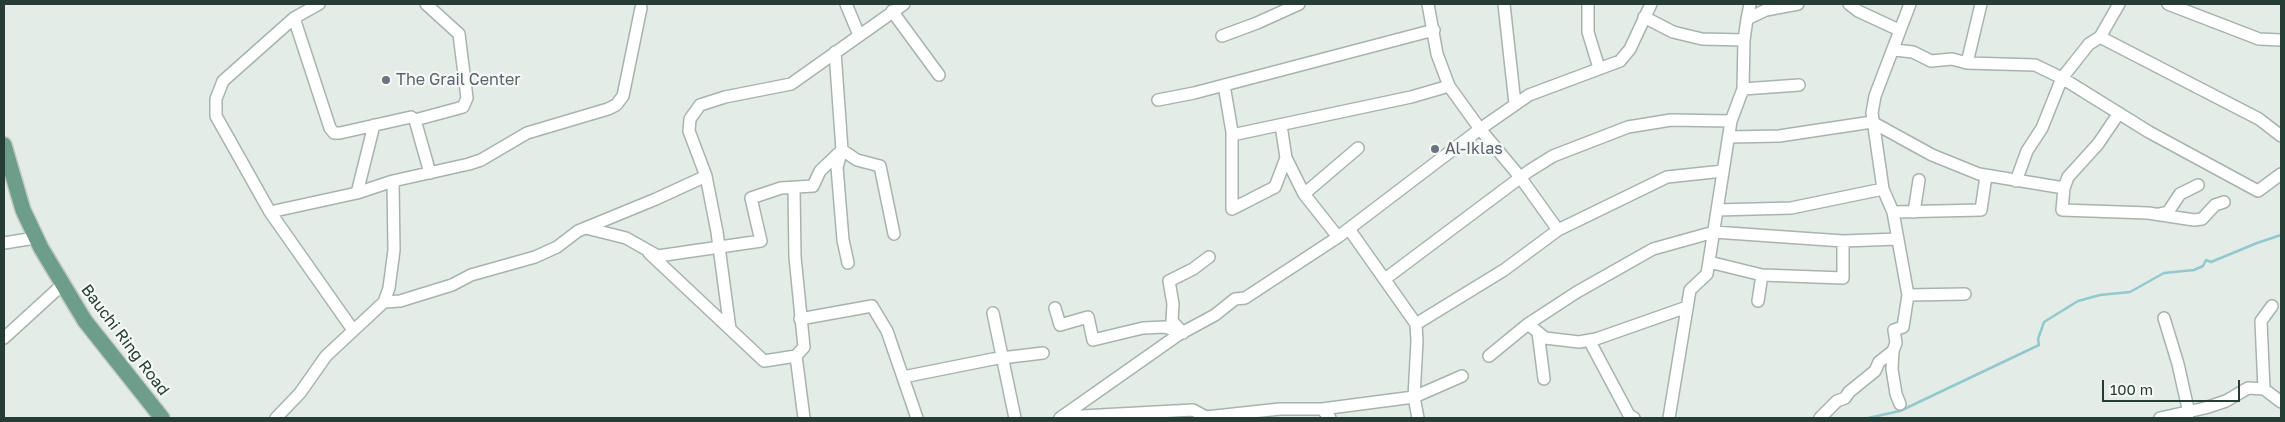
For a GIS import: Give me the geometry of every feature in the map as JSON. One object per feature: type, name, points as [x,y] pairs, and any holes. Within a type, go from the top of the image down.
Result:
[{"type":"main road","name":"Bauchi Ring Road","points":[[4,145],[23,210],[35,238],[62,285],[85,321],[162,418]]},
{"type":"street","points":[[319,4],[294,18],[224,81],[216,98],[216,116],[270,212],[353,330]]},
{"type":"street","points":[[294,18],[330,128],[334,133],[340,133],[411,117],[415,120],[463,107],[467,98],[459,34],[426,4]]},
{"type":"street","points":[[846,4],[859,35]]},
{"type":"street","points":[[730,329],[719,247],[706,176],[689,131],[690,120],[700,105],[725,97],[791,84],[904,4]]},
{"type":"street","points":[[1222,36],[1299,4]]},
{"type":"street","points":[[1428,4],[1437,54],[1449,86],[1520,177],[1558,230]]},
{"type":"street","points":[[1504,4],[1515,104]]},
{"type":"street","points":[[1588,4],[1588,32],[1599,68]]},
{"type":"street","points":[[1065,418],[1183,333],[1236,299],[1245,298],[1350,229],[1480,128],[1515,104],[1529,95],[1626,56],[1651,4]]},
{"type":"street","points":[[1669,418],[1690,290],[1707,274],[1731,121],[1743,89],[1744,40],[1750,4]]},
{"type":"street","points":[[1747,19],[1766,10],[1798,4]]},
{"type":"street","points":[[1849,4],[1858,11],[1899,30]]},
{"type":"street","points":[[1900,404],[1896,394],[1892,368],[1893,352],[1896,343],[1894,330],[1903,326],[1908,295],[1893,212],[1883,189],[1872,113],[1875,96],[1910,4]]},
{"type":"street","points":[[1968,63],[1981,4]]},
{"type":"street","points":[[2016,181],[2027,152],[2042,128],[2062,78],[2089,44],[2100,37],[2119,4]]},
{"type":"street","points":[[2168,4],[2259,39],[2281,40]]},
{"type":"street","points":[[270,212],[357,194],[393,181],[475,162],[527,133],[616,105],[623,96],[641,8]]},
{"type":"street","points":[[892,11],[939,74]]},
{"type":"street","points":[[1644,17],[1673,32],[1702,39],[1744,40]]},
{"type":"street","points":[[1158,100],[1224,85],[1434,30]]},
{"type":"street","points":[[2100,37],[2259,120],[2281,136]]},
{"type":"street","points":[[1894,50],[1913,52],[1931,61],[1952,59],[1968,63],[2036,65],[2062,78],[2150,132],[2258,190],[2281,174]]},
{"type":"street","points":[[835,52],[842,150],[837,167],[843,240],[848,263]]},
{"type":"street","points":[[1224,85],[1232,135],[1232,208],[1275,187],[1286,158]]},
{"type":"street","points":[[1743,89],[1799,85]]},
{"type":"street","points":[[1232,135],[1411,97],[1449,86]]},
{"type":"street","points":[[2119,113],[2098,144],[2068,176],[2064,188],[2062,210],[2159,214],[2194,220],[2202,218],[2215,205],[2224,202]]},
{"type":"street","points":[[415,120],[430,173]]},
{"type":"street","points":[[1385,279],[1520,177],[1553,156],[1628,127],[1671,120],[1731,121]]},
{"type":"street","points":[[1729,137],[1779,136],[1872,122],[1932,155],[1986,176],[2064,188]]},
{"type":"street","points":[[1281,125],[1286,158],[1304,194],[1338,237]]},
{"type":"street","points":[[357,194],[374,126]]},
{"type":"street","points":[[1304,194],[1358,148]]},
{"type":"street","points":[[586,228],[626,238],[658,256],[760,241],[752,198],[781,188],[794,189],[813,186],[820,170],[842,150]]},
{"type":"street","points":[[842,150],[857,160],[880,166],[894,234]]},
{"type":"street","points":[[1416,324],[1504,270],[1558,230],[1667,176],[1723,171]]},
{"type":"street","points":[[384,302],[400,301],[417,296],[452,285],[471,275],[535,257],[557,246],[578,231],[706,176]]},
{"type":"street","points":[[1893,212],[1981,210],[1986,176]]},
{"type":"street","points":[[1914,212],[1919,180]]},
{"type":"street","points":[[276,418],[300,392],[326,356],[384,302],[389,288],[394,250],[393,181]]},
{"type":"street","points":[[2159,214],[2168,212],[2180,194],[2198,185]]},
{"type":"street","points":[[644,249],[764,361],[796,356],[804,347],[800,319],[799,281],[795,257],[794,189]]},
{"type":"street","points":[[1717,210],[1791,208],[1883,189]]},
{"type":"street","points":[[1350,229],[1416,324],[1414,397],[1418,418]]},
{"type":"street","points":[[1489,356],[1528,324],[1577,292],[1653,249],[1714,232],[1843,240],[1898,239]]},
{"type":"street","points":[[4,242],[35,238]]},
{"type":"street","points":[[1709,262],[1762,275],[1844,278],[1843,240]]},
{"type":"street","points":[[1183,333],[1172,321],[1173,304],[1169,281],[1193,269],[1209,257]]},
{"type":"street","points":[[1758,301],[1762,275]]},
{"type":"street","points":[[4,338],[62,285]]},
{"type":"street","points":[[1908,295],[1966,294]]},
{"type":"street","points":[[800,319],[872,306],[888,331],[917,418]]},
{"type":"street","points":[[2264,389],[2261,321],[2272,306]]},
{"type":"street","points":[[1528,324],[1545,338],[1579,342],[1687,307]]},
{"type":"street","points":[[1055,308],[1060,325],[1088,317],[1093,340],[1143,328],[1165,327],[1183,333]]},
{"type":"street","points":[[993,313],[1015,418]]},
{"type":"street","points":[[2164,318],[2178,364],[2189,412]]},
{"type":"street","points":[[1538,332],[1544,379]]},
{"type":"street","points":[[1589,340],[1629,415],[1634,418]]},
{"type":"street","points":[[1820,418],[1837,401],[1845,398],[1849,392],[1875,371],[1879,362],[1893,352]]},
{"type":"street","points":[[903,377],[1043,353]]},
{"type":"street","points":[[796,356],[804,418]]},
{"type":"street","points":[[1065,418],[1193,414],[1206,416],[1322,409],[1414,397],[1462,376]]},
{"type":"street","points":[[2160,418],[2226,401],[2248,388],[2264,389],[2281,402]]},
{"type":"street","points":[[1322,409],[1330,418]]},
{"type":"waterway","points":[[1868,418],[1900,411],[2039,345],[2038,339],[2044,322],[2078,301],[2100,295],[2130,292],[2164,273],[2194,270],[2203,266],[2206,260],[2211,262],[2281,235]]},
{"type":"place","name":"The Grail Center","points":[[386,80]]},
{"type":"place","name":"Al-Iklas","points":[[1435,149]]}]
